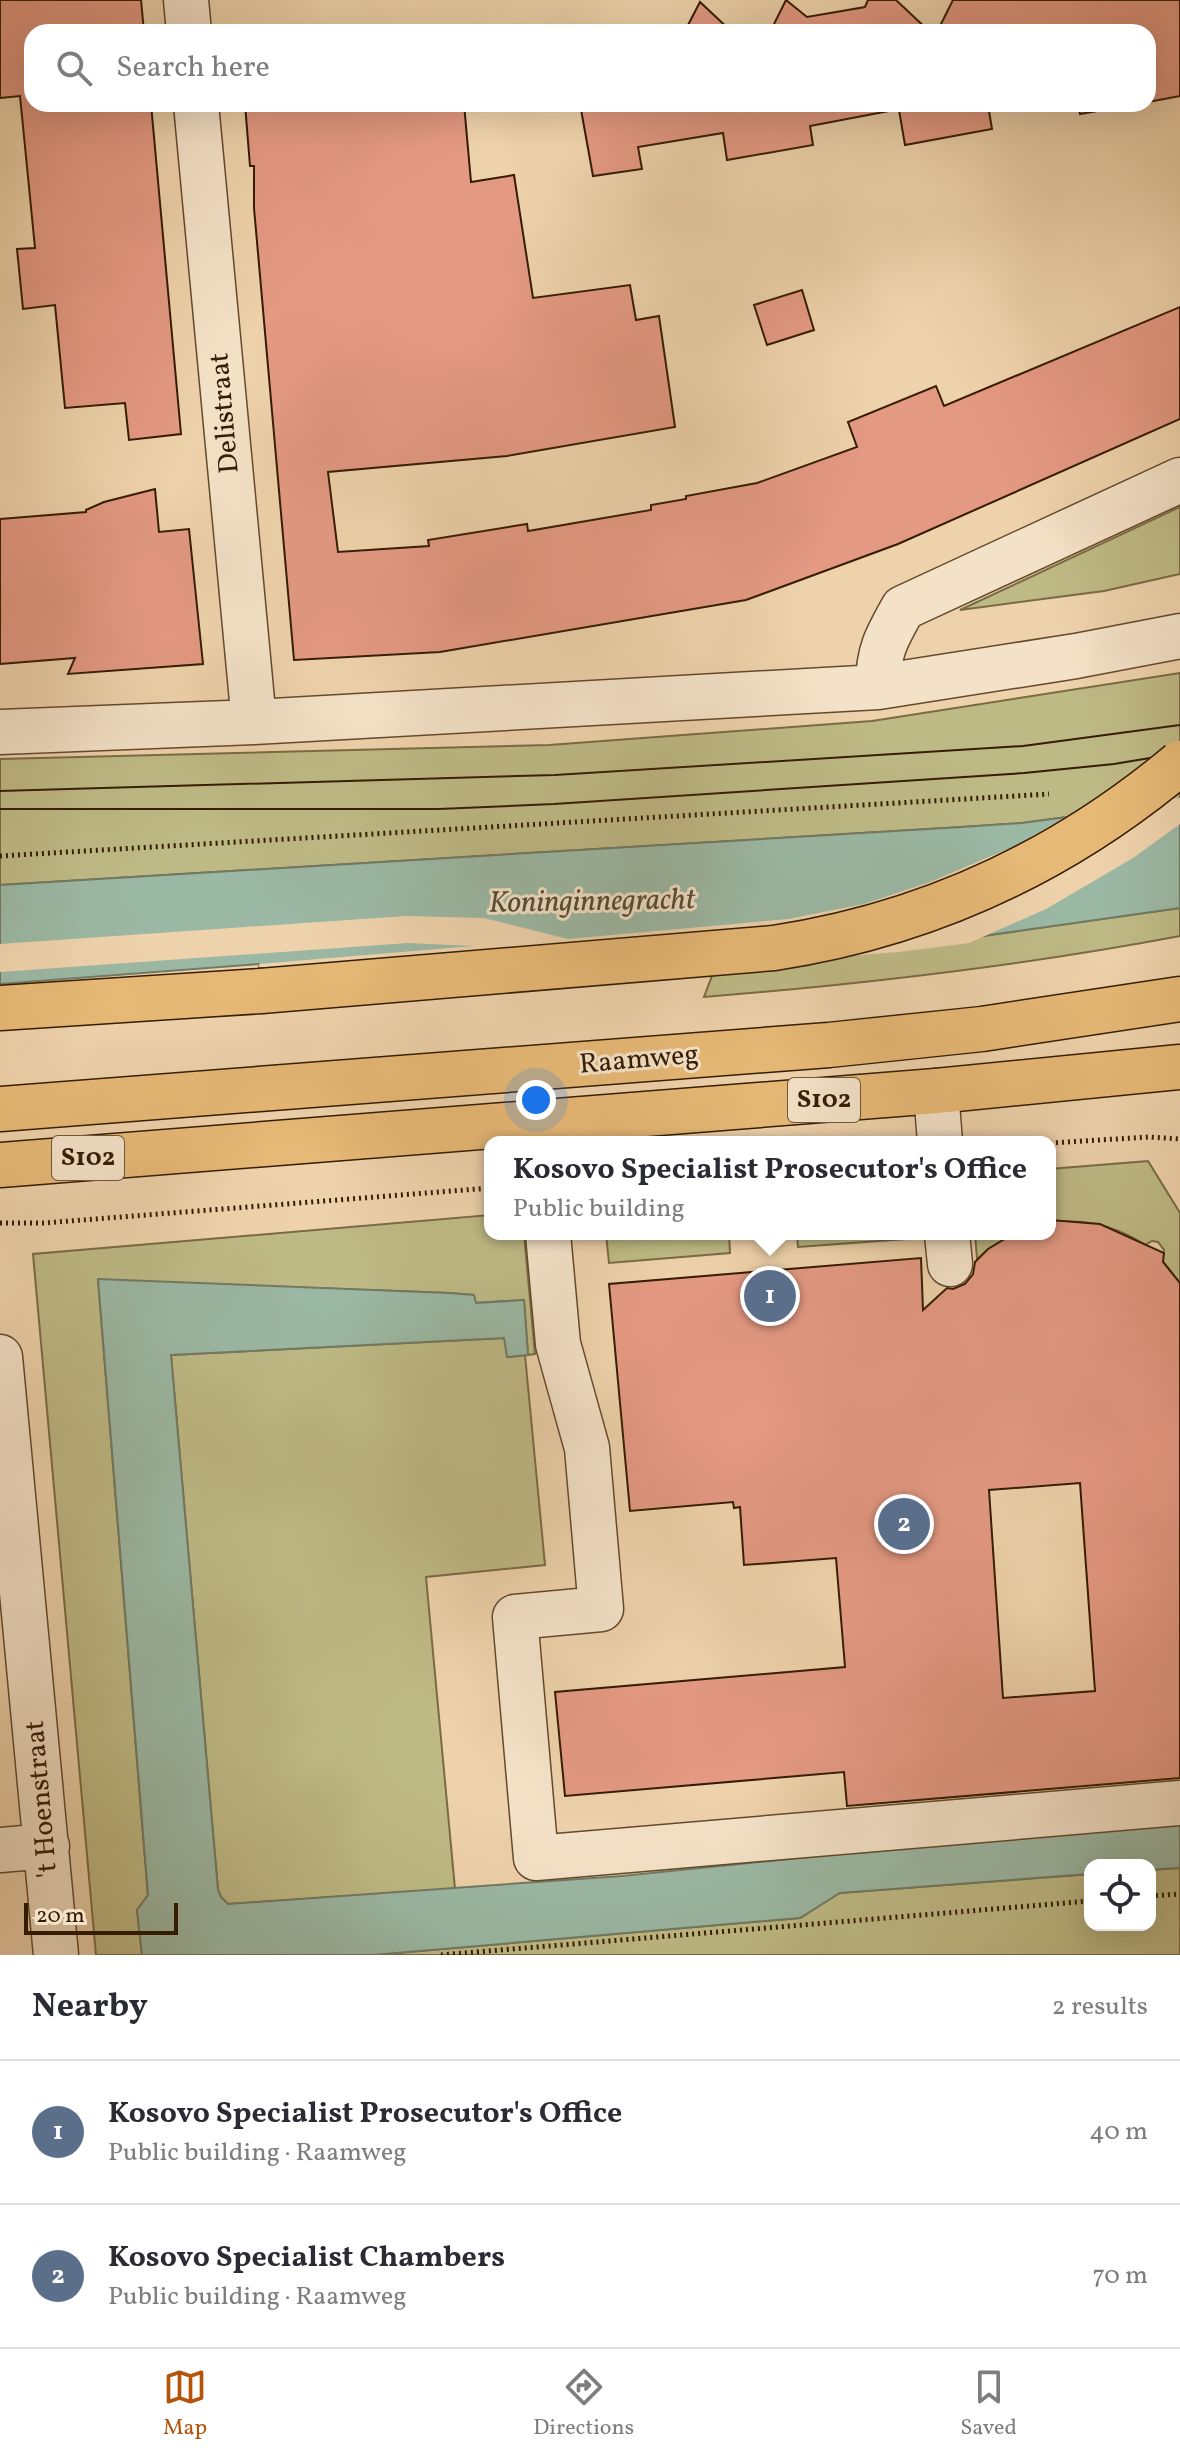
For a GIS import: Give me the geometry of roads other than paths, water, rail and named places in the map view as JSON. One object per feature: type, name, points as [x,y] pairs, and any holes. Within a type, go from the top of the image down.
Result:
[{"type":"main road","points":[[0,1008],[261,991],[774,948],[830,938],[904,917],[1024,869],[1107,819],[1180,763]]},
{"type":"main road","name":"Raamweg","points":[[0,1109],[829,1045],[982,1029],[1180,999]]},
{"type":"main road","name":"Raamweg","points":[[488,1136],[1180,1067]]},
{"type":"main road","name":"Raamweg","points":[[0,1165],[484,1136]]},
{"type":"street","points":[[186,0],[188,24]]},
{"type":"street","name":"Delistraat","points":[[197,112],[254,722]]},
{"type":"street","points":[[878,687],[878,662],[884,641],[903,608],[1180,480]]},
{"type":"street","points":[[0,732],[254,722],[878,687],[1076,656],[1180,636]]},
{"type":"street","points":[[936,1091],[940,1136]]},
{"type":"street","points":[[549,1240],[558,1344],[587,1448],[601,1609],[515,1617],[536,1858],[1180,1803]]},
{"type":"street","name":"'t Hoenstraat","points":[[0,1357],[56,1955]]},
{"type":"street","points":[[0,1850],[47,1846]]},
{"type":"water","name":"Koninginnegracht","points":[[1180,802],[1180,908],[899,948],[261,998],[259,964],[0,984],[0,885],[1022,823]]},
{"type":"water","points":[[98,1279],[449,1293],[474,1295],[476,1303],[524,1300],[528,1355],[507,1357],[504,1338],[171,1355],[218,1890],[228,1904],[622,1876],[1180,1819],[1180,1868],[1156,1870],[1156,1859],[1084,1859],[1084,1874],[840,1893],[800,1918],[373,1955],[142,1955],[137,1910],[148,1895]]},
{"type":"tram line","points":[[0,791],[555,775],[1023,746],[1180,725]]},
{"type":"tram line","points":[[0,809],[439,809],[554,804],[1024,773],[1114,764],[1180,753]]},
{"type":"place","name":"Kosovo Specialist Prosecutor's Office","points":[[770,1296]]},
{"type":"place","name":"Kosovo Specialist Chambers","points":[[904,1524]]}]
